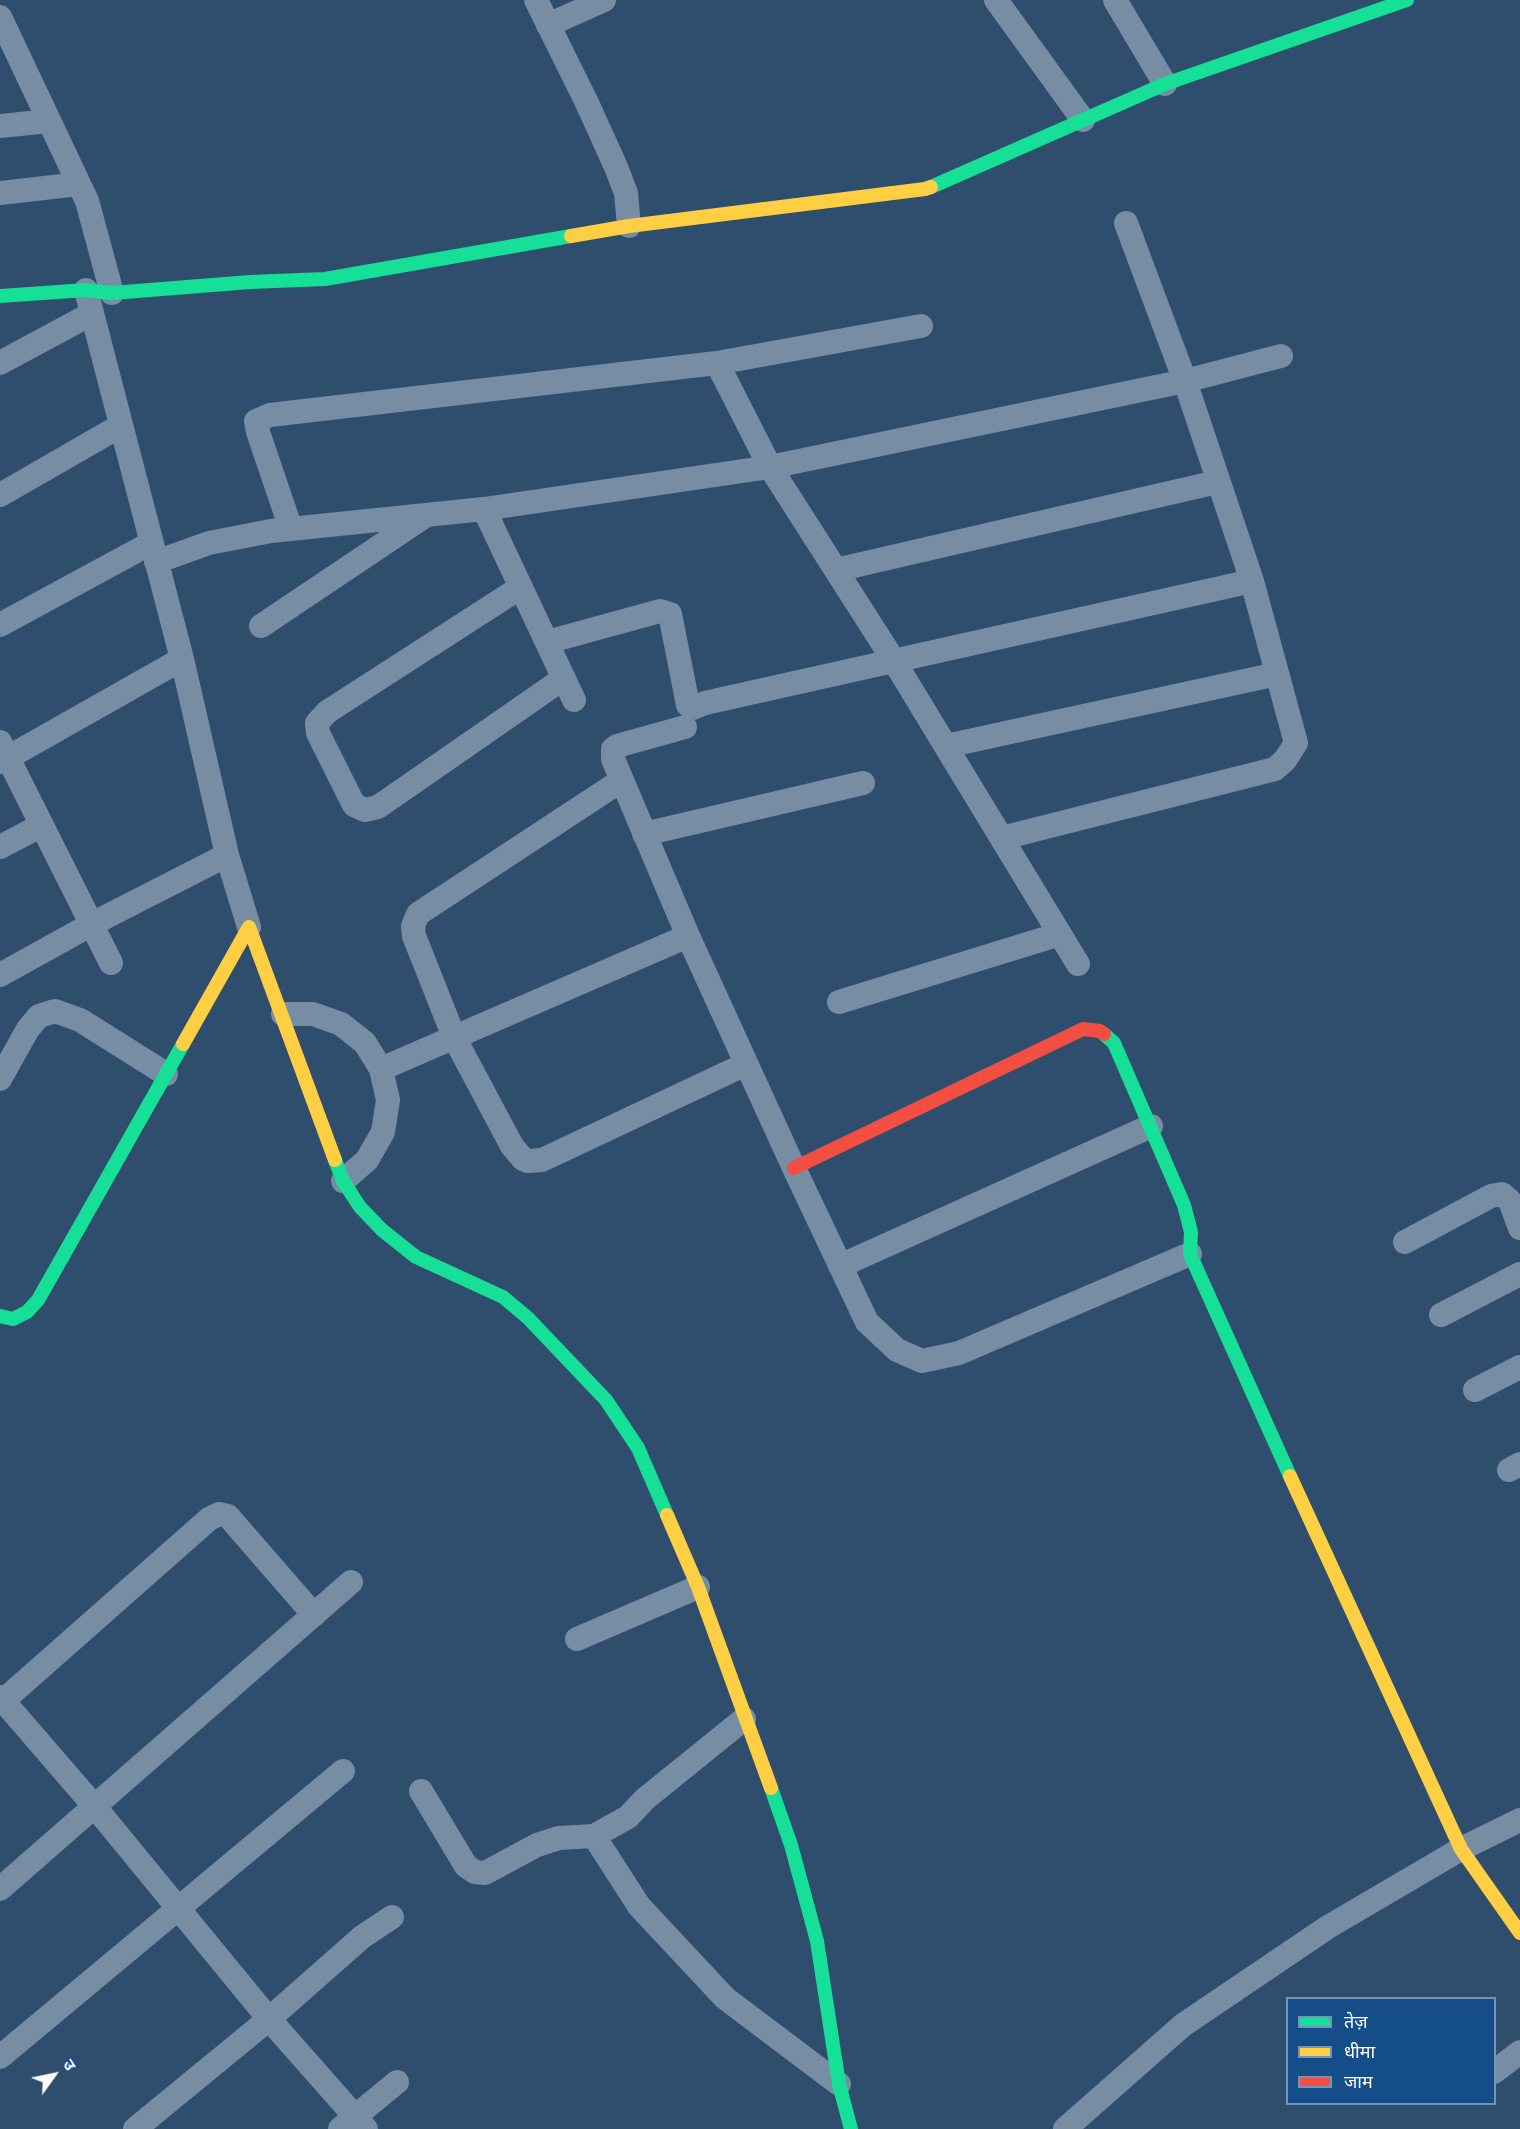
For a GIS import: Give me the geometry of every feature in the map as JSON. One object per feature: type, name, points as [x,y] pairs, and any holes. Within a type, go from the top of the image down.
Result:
[{"type":"street","points":[[536,0],[587,103],[626,193],[629,226]]},
{"type":"street","points":[[548,26],[604,0]]},
{"type":"street","points":[[996,0],[1083,120]]},
{"type":"street","points":[[1115,0],[1165,84]]},
{"type":"street","points":[[0,296],[86,290],[112,293],[250,282],[325,279],[629,226],[925,189],[1165,84],[1407,0]]},
{"type":"street","points":[[0,17],[87,201],[112,293]]},
{"type":"street","points":[[0,126],[50,121]]},
{"type":"street","points":[[0,193],[79,184]]},
{"type":"street","points":[[1002,838],[1275,769],[1285,760],[1296,743],[1252,581],[1185,381],[1126,223]]},
{"type":"street","points":[[86,290],[182,659],[227,855],[249,927],[283,1014],[342,1181],[360,1207],[382,1230],[416,1257],[502,1297],[528,1318],[606,1400],[638,1448],[698,1587],[791,1845],[817,1941],[839,2084],[851,2129]]},
{"type":"street","points":[[0,363],[91,314]]},
{"type":"street","points":[[291,529],[258,432],[256,421],[270,415],[717,363],[921,326]]},
{"type":"street","points":[[0,625],[153,553],[291,529],[483,509],[770,467],[1185,381],[1281,356]]},
{"type":"street","points":[[717,363],[770,467],[894,661],[1078,964]]},
{"type":"street","points":[[0,495],[120,426]]},
{"type":"street","points":[[836,570],[1218,482]]},
{"type":"street","points":[[483,509],[574,700]]},
{"type":"street","points":[[261,626],[427,515]]},
{"type":"street","points":[[547,642],[660,611],[670,614],[688,705],[693,708],[705,703],[1252,581]]},
{"type":"street","points":[[521,587],[327,712],[316,723],[318,733],[354,805],[364,810],[378,807],[564,678]]},
{"type":"street","points":[[111,963],[42,825],[2,754],[182,659]]},
{"type":"street","points":[[946,746],[1277,674]]},
{"type":"street","points":[[685,727],[617,746],[612,754],[688,936],[867,1322],[897,1350],[922,1361],[959,1353],[1193,1261]]},
{"type":"street","points":[[622,780],[418,914],[413,926],[414,936],[454,1037],[512,1146],[523,1159],[528,1161],[542,1160],[746,1064]]},
{"type":"street","points":[[645,834],[863,783]]},
{"type":"street","points":[[0,847],[42,825]]},
{"type":"street","points":[[0,975],[92,924],[227,855]]},
{"type":"street","points":[[0,1316],[13,1319],[27,1312],[38,1300],[249,927]]},
{"type":"street","points":[[839,1002],[1060,934]]},
{"type":"street","points":[[381,1068],[688,936]]},
{"type":"street","points":[[0,1079],[28,1029],[39,1016],[55,1011],[80,1020],[166,1074]]},
{"type":"street","points":[[283,1014],[313,1014],[341,1024],[365,1043],[381,1068],[388,1100],[383,1132],[367,1160],[342,1181]]},
{"type":"street","points":[[794,1168],[1083,1029],[1100,1030],[1114,1043],[1184,1205],[1191,1232],[1193,1261],[1461,1849],[1520,1933]]},
{"type":"street","points":[[840,1266],[1151,1126]]},
{"type":"street","points":[[1405,1242],[1491,1196],[1502,1194],[1510,1201],[1520,1228]]},
{"type":"street","points":[[1441,1316],[1520,1274]]},
{"type":"street","points":[[1474,1390],[1520,1367]]},
{"type":"street","points":[[314,1615],[228,1516],[219,1514],[209,1518],[5,1709],[95,1807],[353,2125],[397,2082]]},
{"type":"street","points":[[0,1888],[351,1582]]},
{"type":"street","points":[[577,1639],[698,1587]]},
{"type":"street","points":[[421,1791],[466,1866],[475,1872],[485,1873],[537,1845],[559,1838],[594,1836],[628,1817],[645,1799],[744,1719]]},
{"type":"street","points":[[0,2057],[344,1771]]},
{"type":"street","points":[[1065,2129],[1183,2025],[1328,1927],[1461,1849],[1520,1820]]},
{"type":"street","points":[[594,1836],[639,1906],[725,1998],[839,2084]]},
{"type":"street","points":[[135,2129],[269,2019],[362,1936],[392,1917]]},
{"type":"street","points":[[1496,2070],[1520,2052]]},
{"type":"traffic: fast","points":[[931,187],[1165,84],[1407,0]]},
{"type":"traffic: fast","points":[[0,296],[86,290],[112,293],[250,282],[325,279],[571,236]]},
{"type":"traffic: fast","points":[[1104,1034],[1114,1043],[1184,1205],[1191,1232],[1190,1254],[1290,1476]]},
{"type":"traffic: fast","points":[[0,1316],[13,1319],[27,1312],[38,1300],[183,1044]]},
{"type":"traffic: fast","points":[[335,1160],[343,1181],[360,1207],[382,1230],[416,1257],[503,1297],[528,1318],[606,1400],[638,1448],[667,1515]]},
{"type":"traffic: fast","points":[[771,1788],[791,1845],[817,1941],[839,2084],[851,2129]]},
{"type":"traffic: slow","points":[[571,236],[629,226],[931,187]]},
{"type":"traffic: slow","points":[[183,1044],[249,927],[335,1160]]},
{"type":"traffic: slow","points":[[1290,1476],[1461,1849],[1520,1933]]},
{"type":"traffic: slow","points":[[667,1515],[698,1587],[771,1788]]},
{"type":"traffic: jam","points":[[794,1168],[1083,1029],[1100,1031],[1104,1034]]}]
